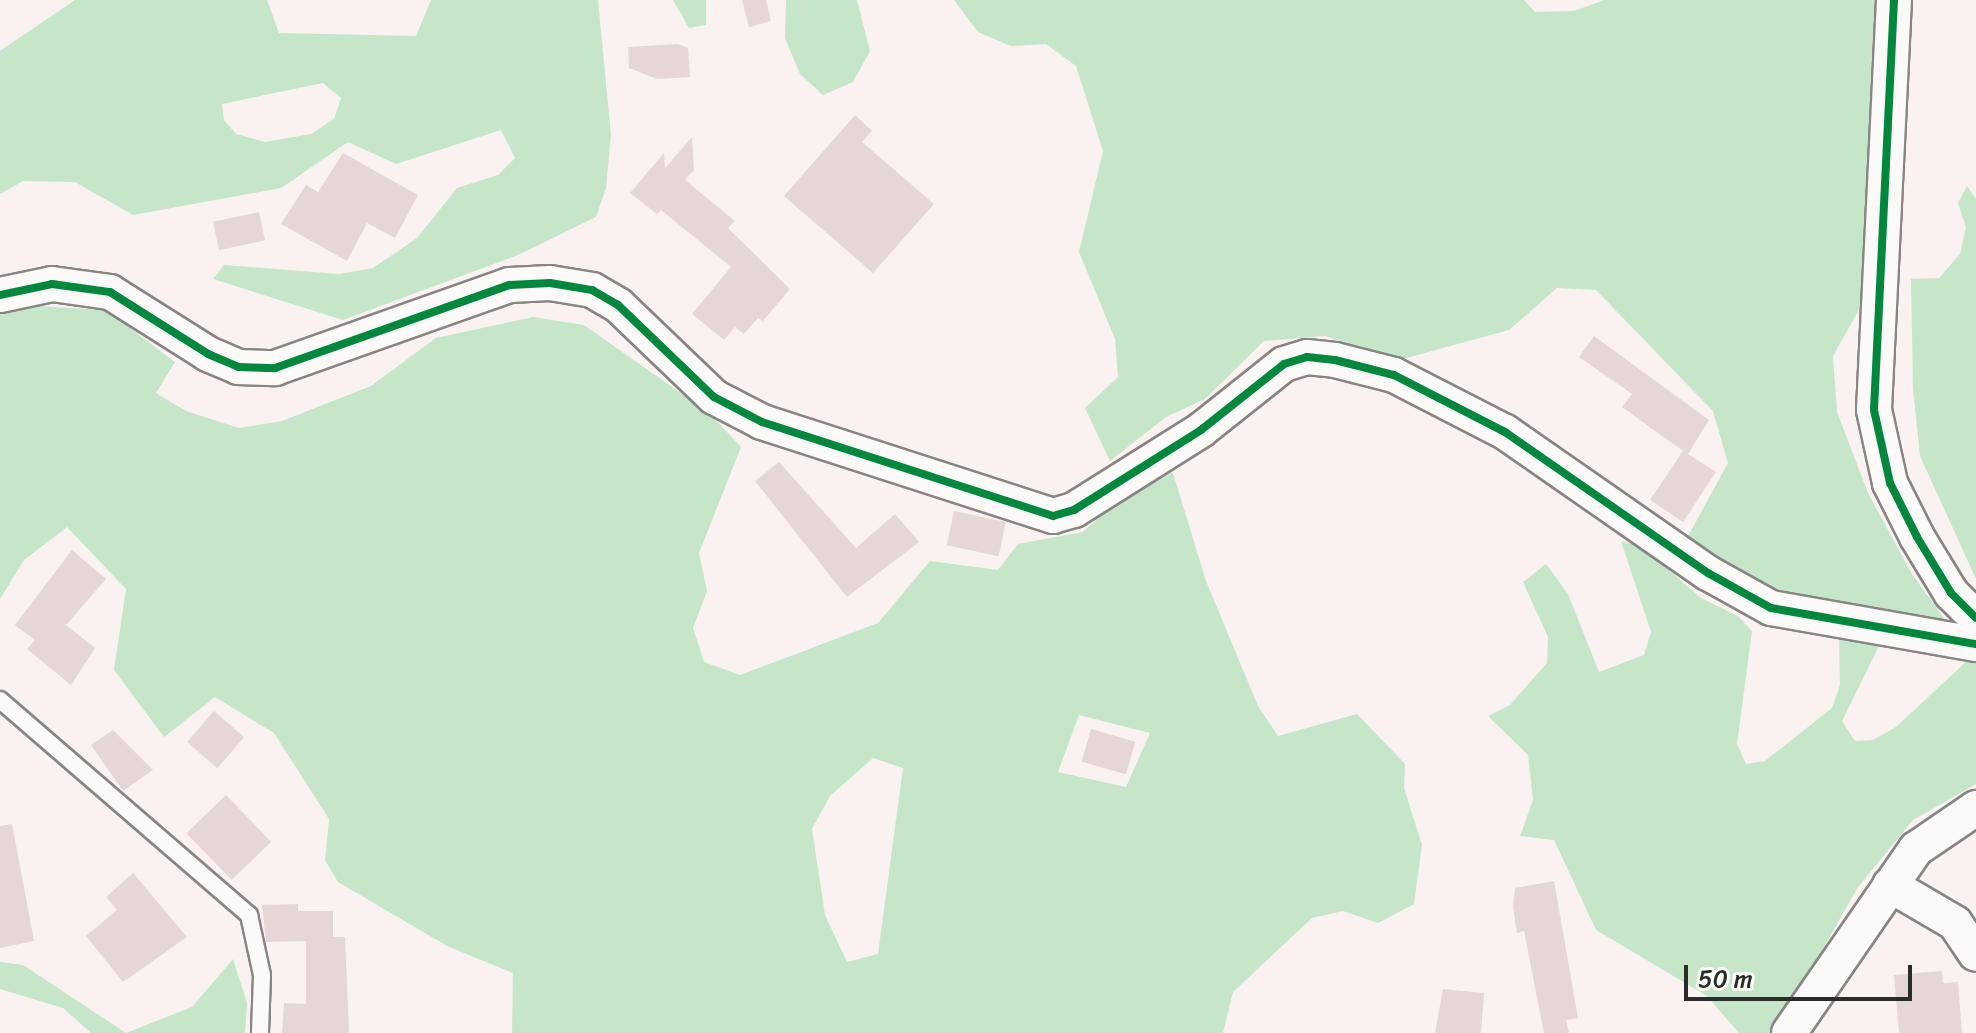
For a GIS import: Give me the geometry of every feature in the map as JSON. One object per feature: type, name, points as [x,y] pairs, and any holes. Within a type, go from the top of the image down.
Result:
[{"type":"street","points":[[1894,0],[1874,410],[1890,483],[1917,537],[1951,593],[1976,618]]},
{"type":"street","points":[[0,295],[52,284],[110,292],[208,354],[238,367],[275,368],[510,285],[550,283],[592,290],[618,305],[714,397],[762,422],[1053,516],[1074,510],[1201,430],[1284,364],[1307,357],[1335,360],[1394,375],[1505,432],[1708,573],[1771,608],[1976,644]]},
{"type":"street","points":[[1789,1033],[1916,849],[1976,808]]},
{"type":"street","points":[[1890,885],[1955,923],[1976,954]]},
{"type":"lane","points":[[0,700],[249,915],[262,975],[260,1033]]},
{"type":"green space","points":[[75,0],[267,0],[279,33],[416,36],[431,0],[598,0],[611,135],[606,188],[596,217],[518,255],[343,320],[213,279],[224,265],[339,274],[373,268],[417,238],[457,188],[498,175],[515,158],[501,130],[396,164],[348,142],[281,188],[133,215],[75,182],[23,181],[0,194],[0,51]],"holes":[[[323,83],[341,98],[334,119],[311,134],[265,142],[236,134],[224,120],[222,104]]]},
{"type":"green space","points":[[673,0],[706,0],[706,25],[689,28]]},
{"type":"green space","points":[[786,0],[857,0],[870,51],[853,82],[823,95],[800,74],[785,38]]},
{"type":"green space","points":[[954,0],[1524,0],[1535,12],[1574,11],[1604,0],[1883,0],[1875,157],[1864,219],[1864,301],[1833,356],[1837,412],[1868,493],[1912,574],[1944,618],[1936,626],[1746,584],[1687,538],[1728,463],[1713,411],[1596,290],[1557,288],[1509,330],[1399,360],[1325,336],[1264,341],[1205,399],[1166,417],[1110,461],[1085,408],[1118,377],[1115,339],[1079,252],[1103,151],[1076,66],[1046,44],[1011,46],[978,32]]},
{"type":"green space","points":[[1967,186],[1976,199],[1976,579],[1920,456],[1913,389],[1911,279],[1939,278],[1960,254],[1966,227],[1958,203]]},
{"type":"green space","points":[[20,305],[106,310],[175,362],[156,393],[186,411],[239,428],[282,421],[371,386],[436,338],[533,317],[584,325],[709,413],[741,447],[699,553],[707,591],[693,628],[704,662],[740,675],[878,623],[930,561],[998,570],[1018,544],[1083,532],[1123,495],[1155,475],[1173,473],[1206,581],[1258,706],[1278,736],[1357,714],[1405,764],[1404,788],[1422,845],[1414,904],[1378,923],[1343,911],[1312,918],[1233,992],[1223,1033],[512,1033],[513,973],[447,946],[338,882],[325,860],[329,819],[274,733],[215,697],[164,737],[114,670],[126,589],[67,527],[24,560],[0,599],[0,309]],"holes":[[[1079,715],[1150,733],[1126,787],[1058,772]],[[873,758],[903,768],[878,954],[847,962],[825,915],[812,829],[830,796]]]},
{"type":"green space","points":[[1621,541],[1641,546],[1701,598],[1738,616],[1752,631],[1737,744],[1746,764],[1765,761],[1832,708],[1840,685],[1839,637],[1880,644],[1842,721],[1855,741],[1873,740],[1896,727],[1968,660],[1976,662],[1976,784],[1913,820],[1858,887],[1775,1033],[1739,1033],[1707,996],[1596,930],[1554,840],[1520,836],[1533,800],[1528,755],[1488,716],[1510,705],[1547,663],[1548,637],[1523,582],[1546,564],[1568,594],[1599,672],[1644,655],[1651,632]]},
{"type":"green space","points":[[233,959],[247,1003],[245,1033],[126,1033],[192,1007]]},
{"type":"green space","points":[[0,962],[23,965],[126,1033],[91,1033],[63,1008],[0,989]]},
{"type":"building","points":[[742,0],[766,0],[771,21],[749,27]]},
{"type":"building","points":[[678,44],[688,48],[690,77],[657,79],[629,68],[628,47]]},
{"type":"building","points":[[855,115],[872,131],[862,142],[934,204],[873,273],[784,196]]},
{"type":"building","points":[[692,137],[694,170],[685,180],[735,221],[728,228],[790,289],[763,321],[758,318],[744,334],[735,327],[724,340],[692,314],[731,267],[661,210],[657,214],[630,193],[664,153],[665,168]]},
{"type":"building","points":[[343,153],[418,195],[395,238],[367,223],[347,261],[281,224],[306,185],[318,192]]},
{"type":"building","points":[[259,212],[265,240],[219,250],[213,222]]},
{"type":"building","points":[[1594,336],[1709,420],[1688,454],[1716,472],[1683,522],[1650,500],[1683,451],[1622,407],[1632,394],[1579,357]]},
{"type":"building","points":[[779,462],[856,548],[895,514],[919,542],[847,597],[755,481]]},
{"type":"building","points":[[954,511],[1006,522],[999,556],[947,545]]},
{"type":"building","points":[[72,550],[106,579],[66,625],[95,648],[71,685],[27,649],[35,640],[15,625]]},
{"type":"building","points":[[214,711],[244,737],[217,768],[187,742]]},
{"type":"building","points":[[1091,729],[1135,742],[1126,774],[1082,762]]},
{"type":"building","points":[[113,730],[153,770],[123,791],[91,745]]},
{"type":"building","points":[[226,795],[271,842],[232,880],[186,833]]},
{"type":"building","points":[[12,824],[34,941],[0,948],[0,826]]},
{"type":"building","points":[[133,873],[187,937],[123,982],[86,936],[117,910],[106,897]]},
{"type":"building","points":[[1554,881],[1578,1018],[1566,1020],[1569,1033],[1544,1033],[1524,931],[1517,933],[1513,907],[1515,888]]},
{"type":"building","points":[[298,904],[298,911],[333,911],[333,937],[345,937],[349,1033],[282,1033],[284,1003],[306,1004],[306,941],[266,942],[262,905]]},
{"type":"building","points":[[1942,971],[1943,983],[1958,982],[1962,1033],[1899,1033],[1894,975]]},
{"type":"building","points":[[1443,989],[1484,993],[1481,1033],[1435,1033]]},
{"type":"cycle path","points":[[1894,0],[1874,410],[1890,483],[1917,537],[1951,593],[1976,618]]},
{"type":"cycle path","points":[[0,295],[52,284],[110,292],[208,354],[238,367],[275,368],[510,285],[550,283],[592,290],[618,305],[714,397],[762,422],[1053,516],[1074,510],[1201,430],[1284,364],[1307,357],[1335,360],[1394,375],[1505,432],[1708,573],[1771,608],[1976,644]]}]
